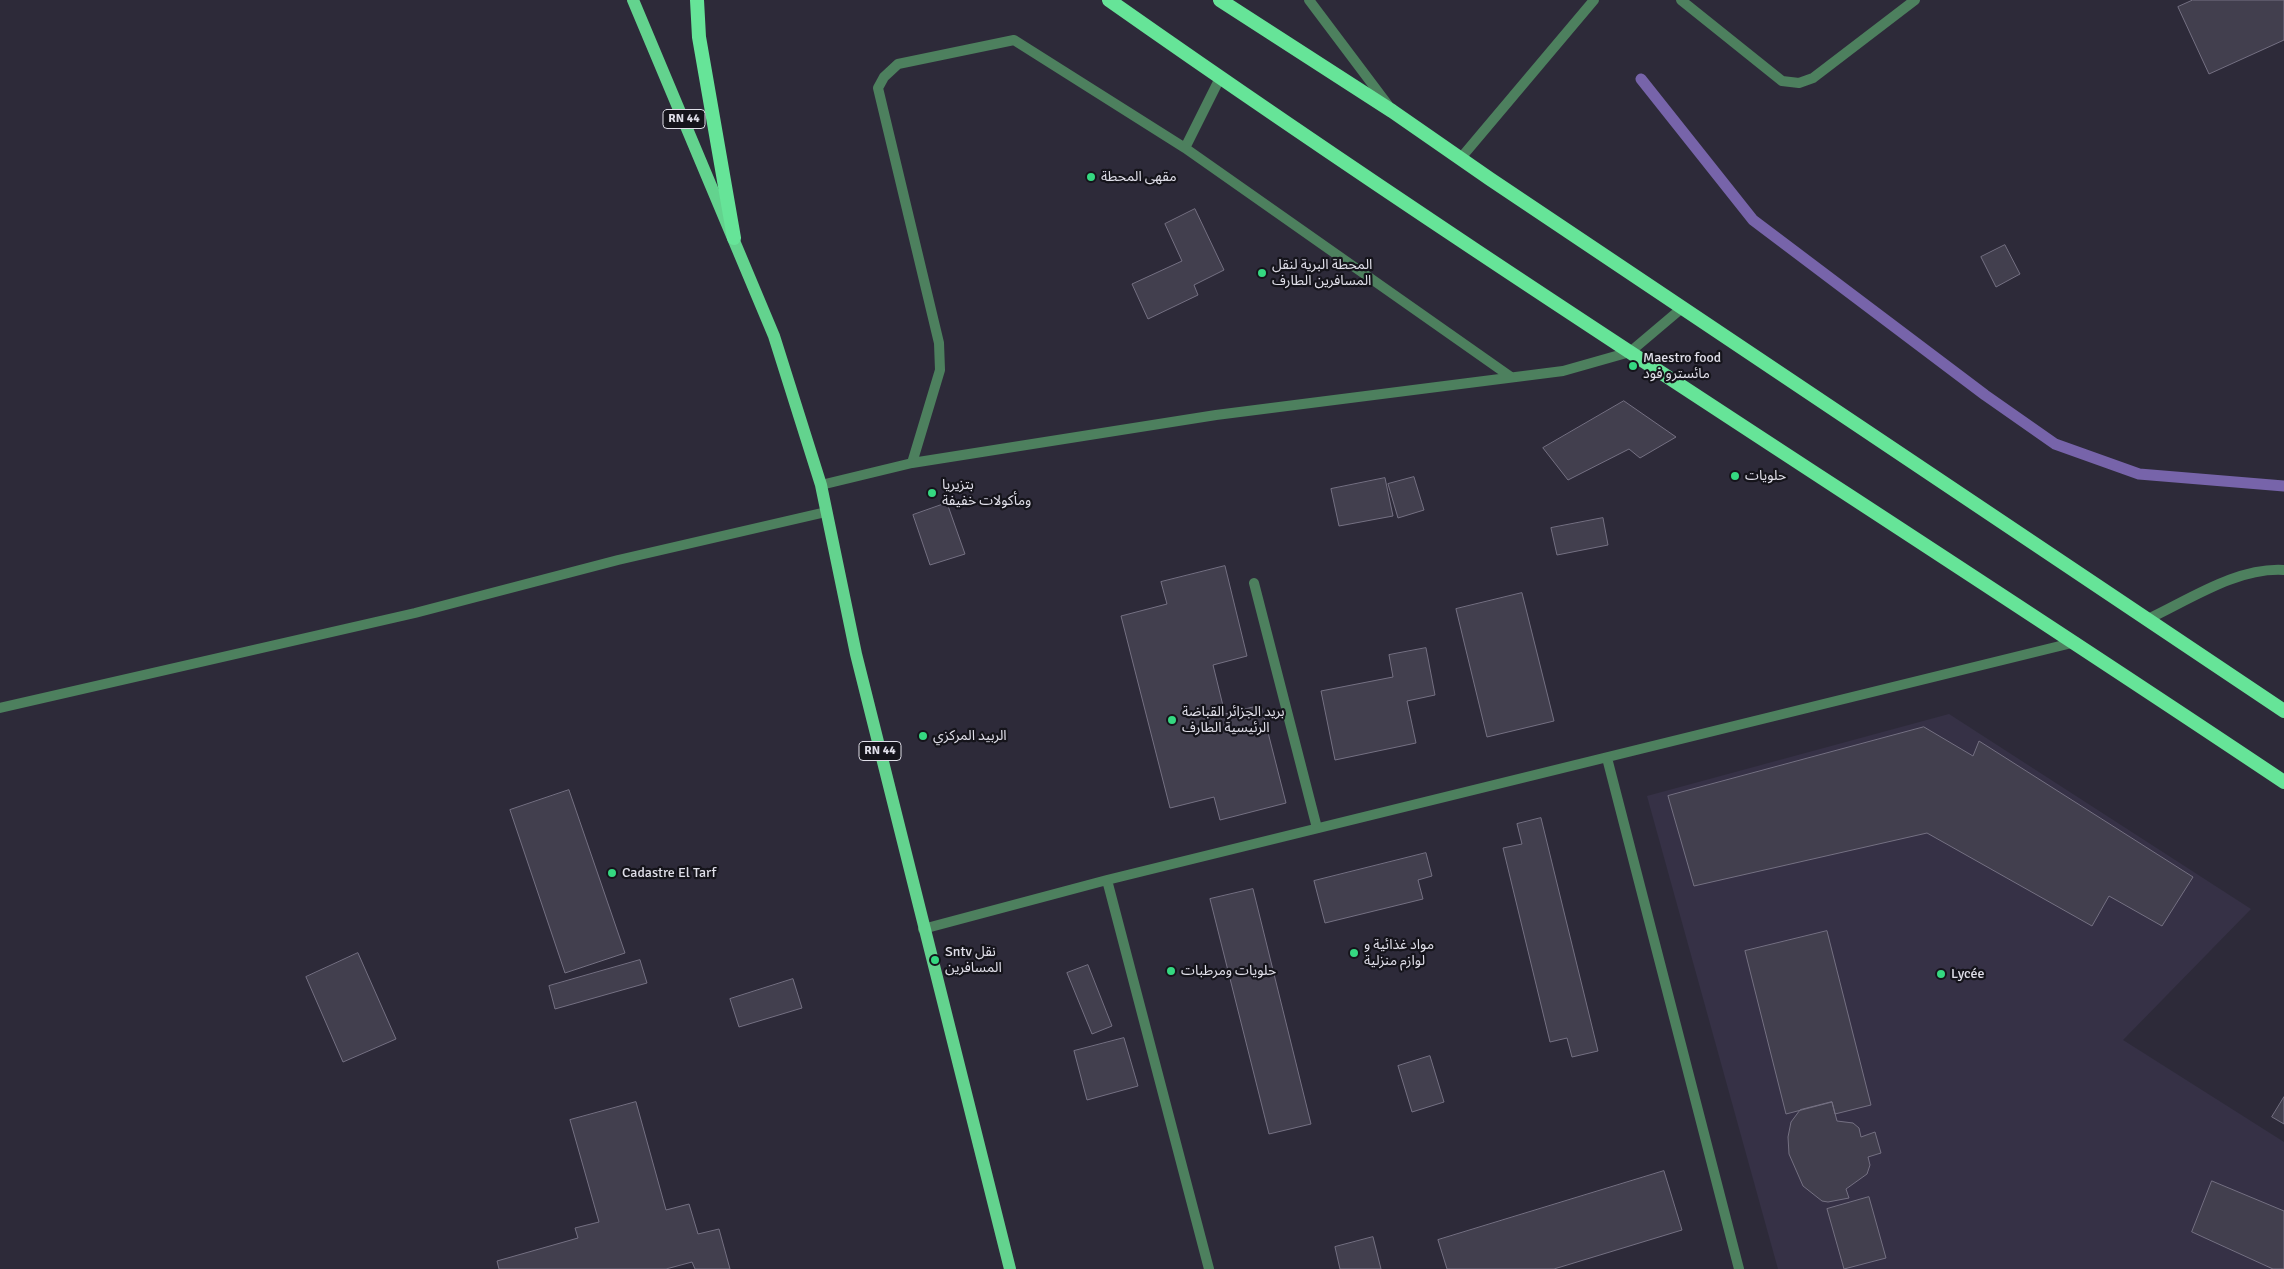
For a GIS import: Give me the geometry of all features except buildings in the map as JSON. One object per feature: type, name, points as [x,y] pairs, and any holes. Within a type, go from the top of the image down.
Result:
[{"type":"highway","points":[[697,0],[699,37],[734,238]]},
{"type":"highway","points":[[1110,0],[1220,78],[1630,352],[2076,642],[2284,782]]},
{"type":"highway","points":[[1220,0],[1392,111],[1460,159],[2284,711]]},
{"type":"main road","name":"RN 44","points":[[633,0],[774,336],[821,485],[856,654],[923,929],[1010,1269]]},
{"type":"street","points":[[1309,0],[1392,111]]},
{"type":"street","points":[[1460,159],[1594,0]]},
{"type":"street","points":[[1681,0],[1782,81],[1799,83],[1813,78],[1915,0]]},
{"type":"street","points":[[912,462],[940,370],[939,343],[878,88],[884,77],[898,64],[1014,40],[1185,148],[1511,377]]},
{"type":"street","points":[[1185,148],[1220,78]]},
{"type":"street","points":[[821,485],[912,462],[1216,415],[1564,371],[1630,352],[1682,308]]},
{"type":"street","points":[[0,708],[415,613],[618,560],[826,512]]},
{"type":"street","points":[[2148,619],[2240,577],[2273,569],[2284,570]]},
{"type":"street","points":[[1254,583],[1317,828]]},
{"type":"street","points":[[923,929],[1107,880],[2076,642]]},
{"type":"street","points":[[1607,758],[1739,1269]]},
{"type":"street","points":[[1107,880],[1209,1269]]},
{"type":"shaded area","name":"Lycée","points":[[1949,714],[2251,909],[2123,1040],[2284,1142],[2284,1269],[1778,1269],[1647,796]]},
{"type":"waterway","points":[[1641,79],[1753,220],[1985,395],[2055,444],[2139,474],[2284,486]]},
{"type":"place","name":"مقهى المحطة","points":[[1091,177]]},
{"type":"place","name":"المحطة البرية لنقل المسافرين الطارف","points":[[1262,273]]},
{"type":"place","name":"Maestro food مائسترو فود","points":[[1633,366]]},
{"type":"place","name":"حلويات","points":[[1735,476]]},
{"type":"place","name":"بتزيريا ومأكولات خفيفة","points":[[932,493]]},
{"type":"place","name":"بريد الجزائر القباضة الرئيسية الطارف","points":[[1172,720]]},
{"type":"place","name":"الربيد المركزي","points":[[923,736]]},
{"type":"place","name":"Cadastre El Tarf","points":[[612,873]]},
{"type":"place","name":"مواد غذائية و لوازم منزلية","points":[[1354,953]]},
{"type":"place","name":"Sntv نقل المسافرين","points":[[935,960]]},
{"type":"place","name":"حلويات ومرطبات","points":[[1171,971]]},
{"type":"place","name":"Lycée","points":[[1941,974]]}]
